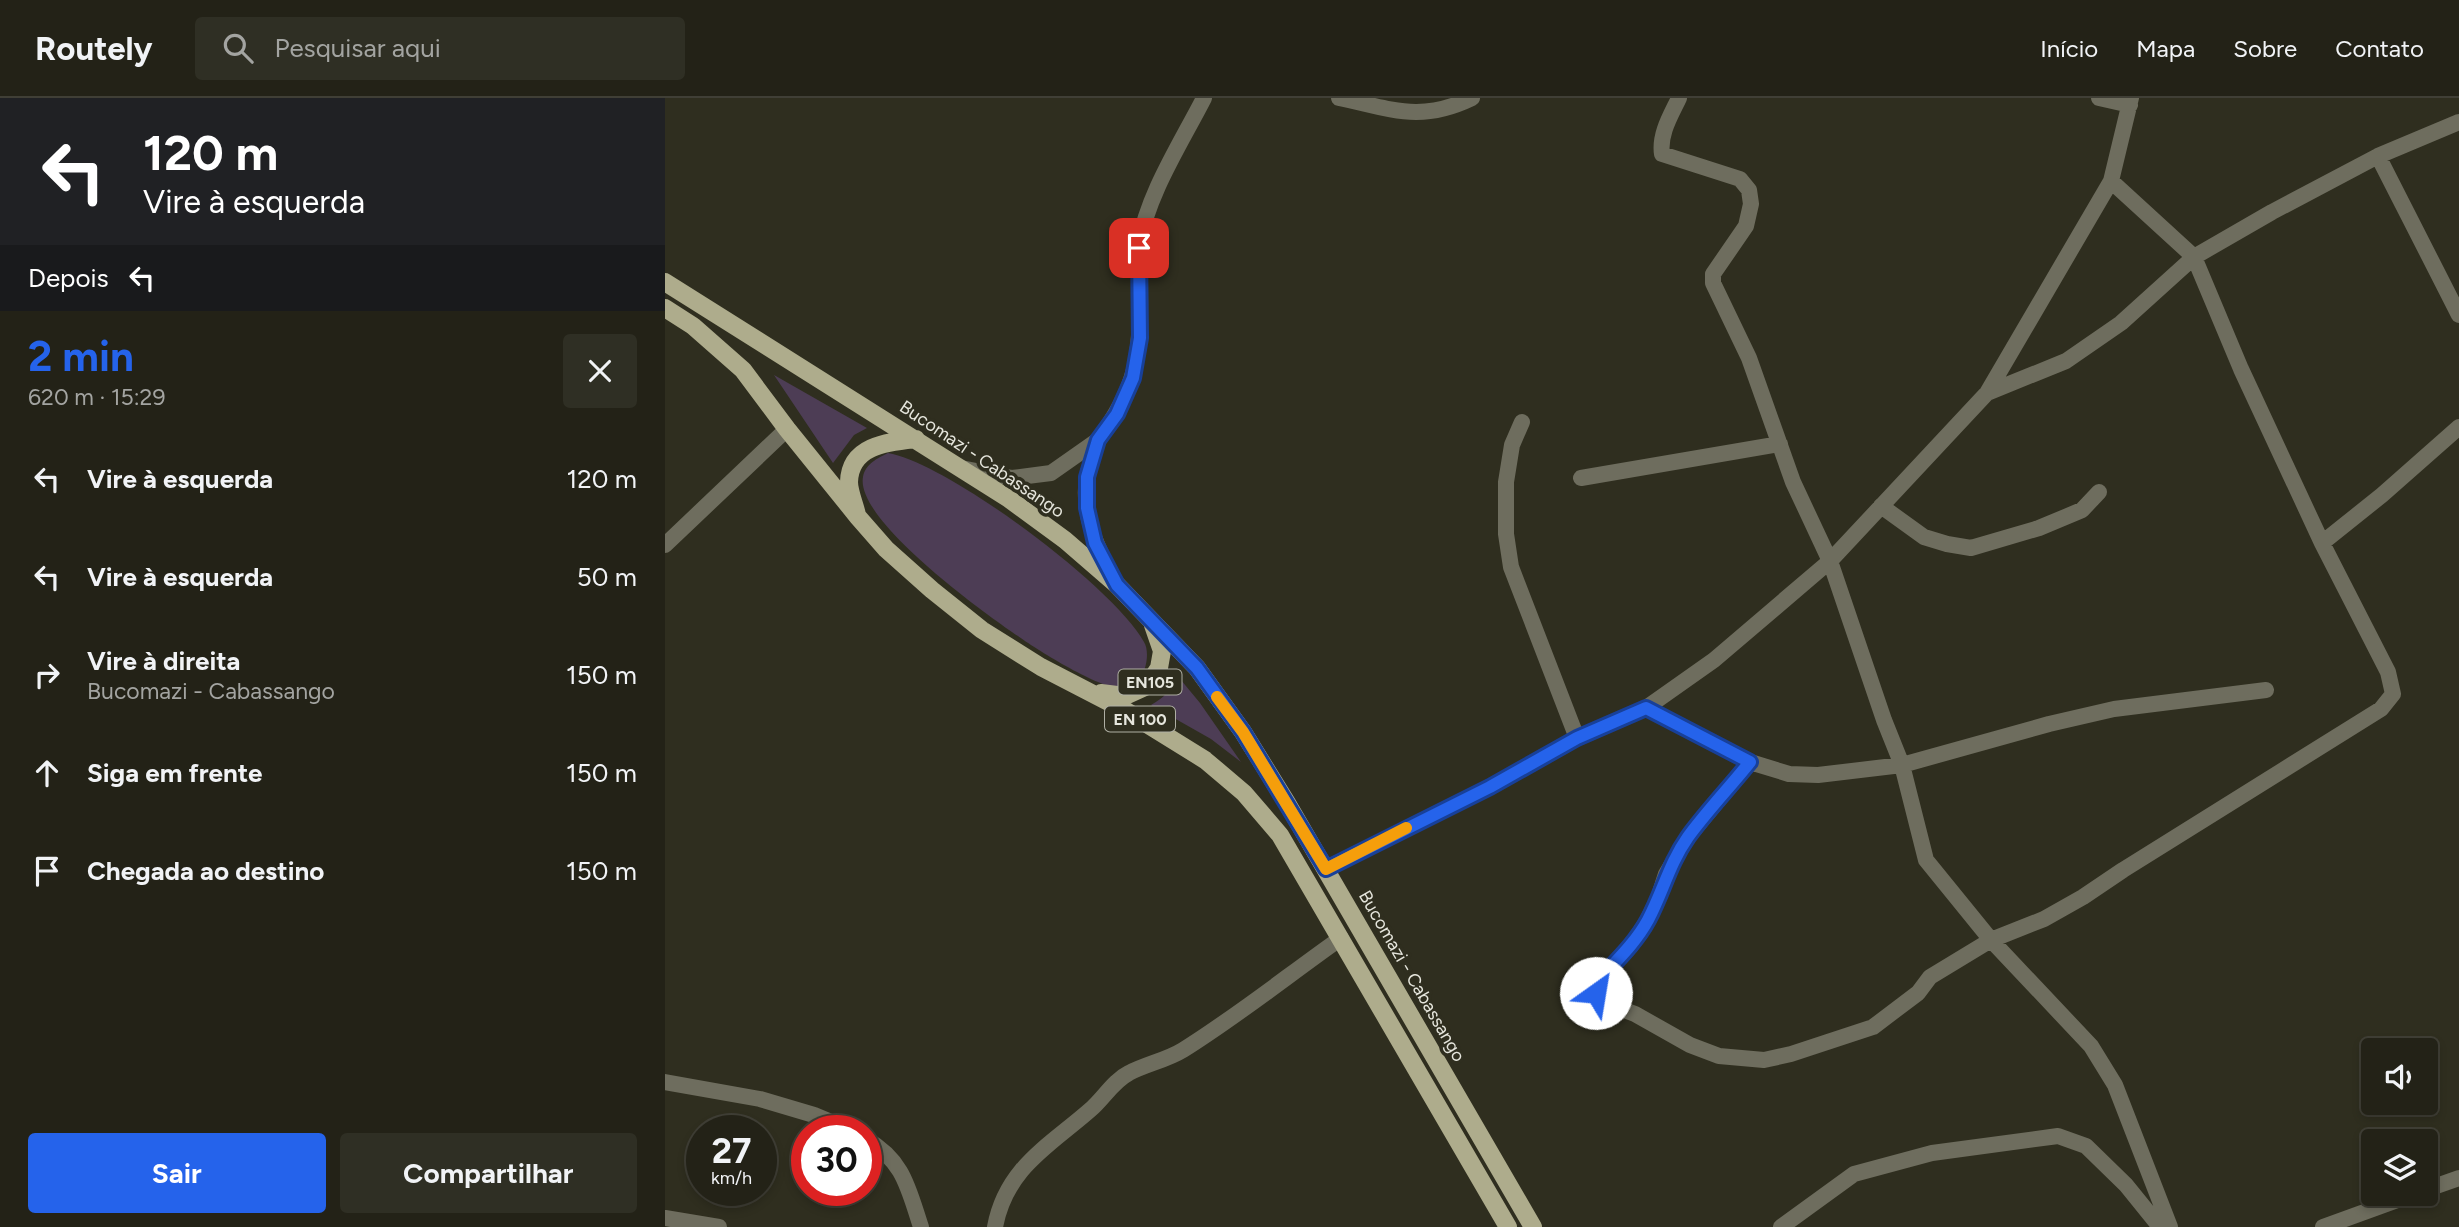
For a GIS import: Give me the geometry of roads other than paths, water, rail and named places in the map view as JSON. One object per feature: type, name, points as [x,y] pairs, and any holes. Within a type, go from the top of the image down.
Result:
[{"type":"main road","name":"Bucomazi - Cabassango","points":[[665,282],[1009,499],[1065,540],[1152,619],[1197,668],[1243,732],[1326,869],[1533,1227]]},
{"type":"main road","name":"EN 100","points":[[665,308],[694,326],[743,370],[858,517],[895,557],[982,630],[1087,692],[1126,711],[1193,753],[1244,793],[1280,835],[1508,1227]]},
{"type":"main road","points":[[858,517],[849,482],[857,458],[879,443],[916,439]]},
{"type":"main road","name":"EN105","points":[[1087,692],[1125,696],[1147,686],[1159,668],[1162,651],[1152,619]]},
{"type":"street","points":[[958,467],[1012,478],[1051,473],[1098,440],[1117,414],[1133,378],[1140,338],[1139,248],[1146,214],[1204,98]]},
{"type":"street","points":[[1339,98],[1408,113],[1446,109],[1472,98]]},
{"type":"street","points":[[1679,98],[1660,144],[1662,153],[1741,180],[1749,190],[1751,204],[1746,226],[1713,274],[1713,283],[1749,358],[1793,482],[1830,561],[1902,765],[1926,860],[1991,940],[2091,1046],[2115,1085],[2169,1227]]},
{"type":"street","points":[[1326,869],[1490,787],[1577,738],[1646,708],[1714,660],[1830,561],[1987,393],[2111,181],[2130,101],[2099,98]]},
{"type":"street","points":[[1987,393],[2055,366],[2095,342],[2121,323],[2195,257],[2272,212],[2378,156],[2459,122]]},
{"type":"street","points":[[2378,156],[2459,315]]},
{"type":"street","points":[[1750,762],[1688,838],[1666,874],[1646,923],[1630,947],[1596,983],[1596,993],[1603,1002],[1635,1014],[1690,1045],[1719,1056],[1764,1060],[1873,1027],[1904,1006],[1930,976],[1991,940],[2045,919],[2083,897],[2381,709],[2393,694],[2388,672],[2322,543],[2241,369],[2195,257],[2111,181]]},
{"type":"street","points":[[1521,422],[1512,445],[1506,482],[1506,534],[1511,567],[1577,738]]},
{"type":"street","points":[[2322,543],[2382,495],[2459,427]]},
{"type":"street","points":[[665,545],[787,429]]},
{"type":"street","points":[[1098,440],[1087,477],[1087,508],[1095,543],[1117,585]]},
{"type":"street","points":[[1581,478],[1780,444]]},
{"type":"street","points":[[1881,506],[1924,537],[1971,548],[2039,528],[2082,510],[2099,492]]},
{"type":"street","points":[[1646,708],[1750,762],[1789,774],[1818,775],[1902,765],[2049,723],[2114,709],[2266,690]]},
{"type":"street","points":[[995,1227],[998,1211],[1011,1182],[1028,1161],[1093,1108],[1127,1073],[1181,1051],[1341,938]]},
{"type":"street","points":[[665,1082],[759,1099],[814,1115]]},
{"type":"street","points":[[1781,1227],[1854,1174],[1932,1153],[2059,1136],[2086,1146],[2126,1185],[2161,1227]]},
{"type":"street","points":[[882,1148],[897,1164],[921,1227]]},
{"type":"street","points":[[2438,1185],[2459,1178]]},
{"type":"street","points":[[2323,1227],[2381,1206]]},
{"type":"street","points":[[665,1219],[719,1227]]}]
